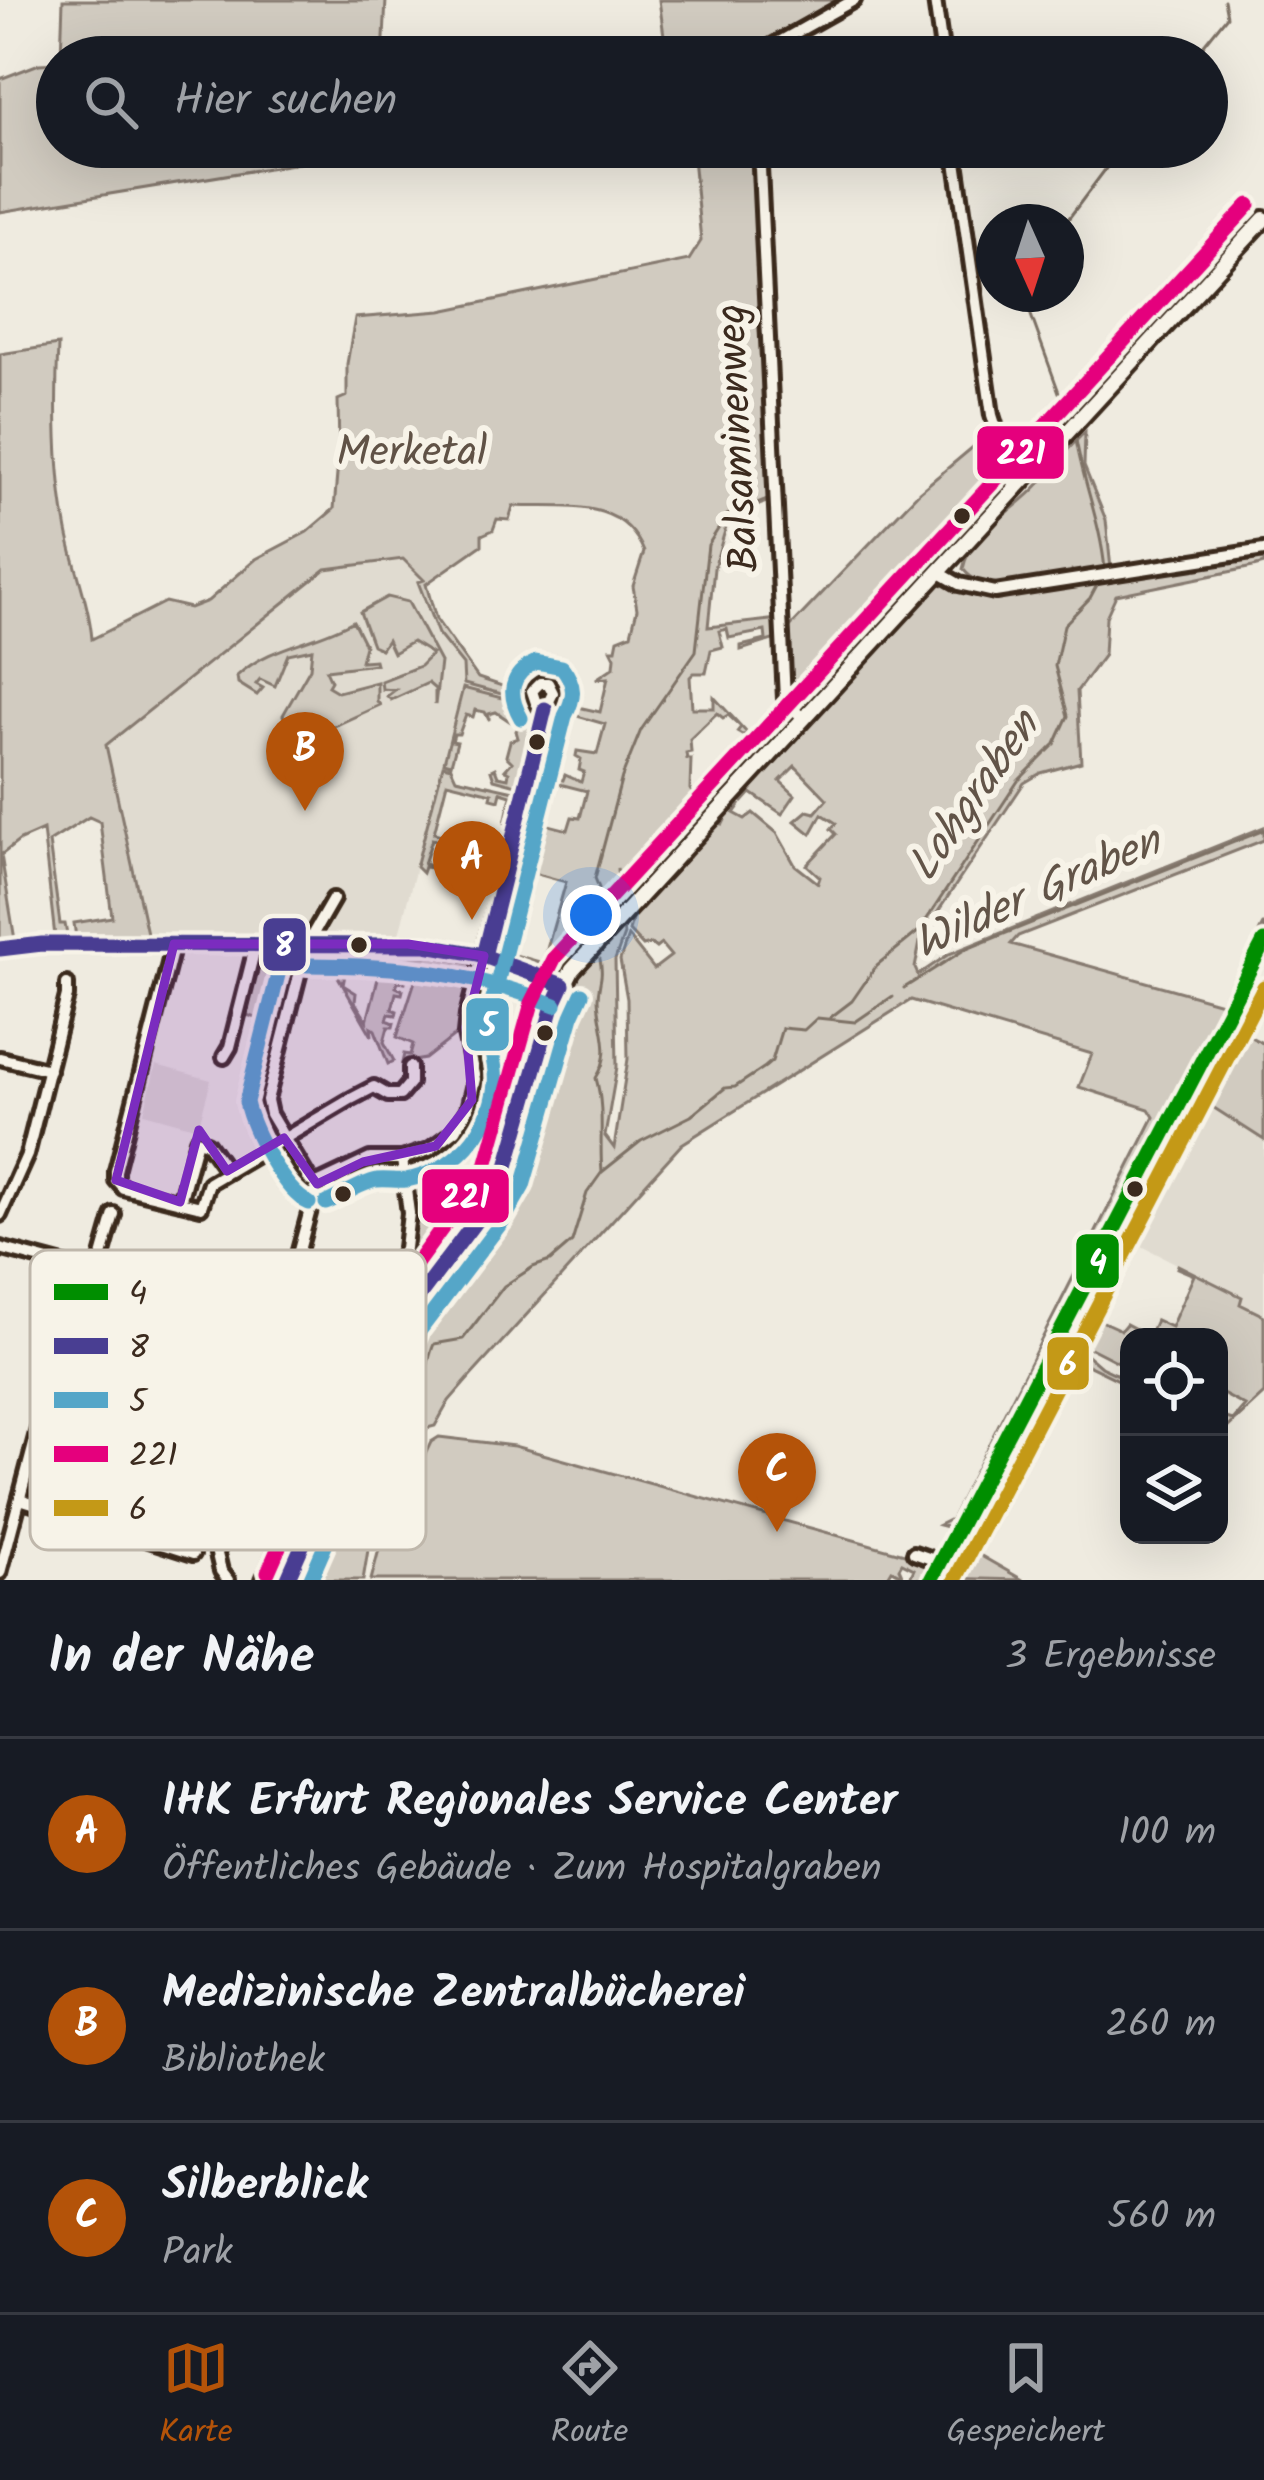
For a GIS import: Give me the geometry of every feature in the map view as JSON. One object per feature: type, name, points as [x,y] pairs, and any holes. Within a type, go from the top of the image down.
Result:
[{"type":"main road","points":[[426,1287],[504,1177],[560,990],[599,937],[1264,219]]},
{"type":"main road","points":[[287,1580],[300,1550]]},
{"type":"street","points":[[790,36],[854,0]]},
{"type":"street","points":[[935,0],[940,36]]},
{"type":"street","name":"Balsaminenweg","points":[[760,168],[784,699],[802,718]]},
{"type":"street","points":[[957,168],[992,415],[1012,482],[1018,487]]},
{"type":"street","points":[[944,567],[974,588],[1017,591],[1264,550]]},
{"type":"street","points":[[298,1250],[317,1184],[370,1159],[402,1159],[436,1146],[456,1130],[468,1109],[475,1069],[466,1027],[545,710]]},
{"type":"street","points":[[317,1184],[284,1138],[267,1100],[307,944],[333,899]]},
{"type":"street","points":[[932,1580],[1264,942]]},
{"type":"street","points":[[0,949],[42,944],[408,944],[484,956],[560,990]]},
{"type":"street","points":[[174,944],[116,1180],[123,1188],[201,1207],[209,1183],[374,1087],[388,1096],[400,1095],[410,1083],[410,1067]]},
{"type":"street","points":[[224,1057],[256,944]]},
{"type":"street","points":[[0,1215],[27,1154],[67,984]]},
{"type":"street","points":[[0,1058],[49,1070]]},
{"type":"street","points":[[179,1202],[196,1140],[207,1143],[227,1172]]},
{"type":"street","points":[[402,1159],[409,1213],[404,1250]]},
{"type":"street","points":[[104,1250],[114,1214]]},
{"type":"street","points":[[0,1248],[30,1256]]},
{"type":"street","points":[[0,1573],[30,1461]]},
{"type":"street","points":[[20,1499],[30,1502]]},
{"type":"street","points":[[181,1550],[193,1554]]},
{"type":"street","points":[[218,1550],[221,1571],[229,1580]]},
{"type":"street","points":[[263,1580],[276,1550]]},
{"type":"street","points":[[914,1553],[940,1562]]},
{"type":"highlighted area","points":[[174,944],[408,944],[484,956],[466,1027],[472,1100],[436,1146],[363,1162],[317,1184],[284,1138],[227,1171],[199,1130],[180,1202],[116,1180]]},
{"type":"shaded area","points":[[403,559],[421,577],[418,582],[438,634],[466,670],[398,938],[148,938],[106,745],[326,569]]},
{"type":"shaded area","points":[[156,1065],[211,1080],[198,1128],[144,1113]]},
{"type":"shaded area","points":[[1197,1097],[1264,1140],[1264,1315],[1193,1280],[1195,1273],[1128,1239]]},
{"type":"green space","points":[[63,0],[386,0],[384,36],[62,36]]},
{"type":"green space","points":[[659,0],[862,0],[796,36],[664,36]]},
{"type":"green space","points":[[36,65],[36,168],[268,168],[0,212],[0,79]]},
{"type":"green space","name":"Merketal","points":[[694,168],[764,168],[779,497],[729,517],[714,568],[708,627],[779,619],[779,638],[741,650],[741,646],[766,640],[765,631],[729,638],[727,629],[719,631],[723,647],[711,650],[706,673],[690,677],[692,708],[714,708],[714,697],[748,734],[737,732],[741,727],[728,715],[723,718],[717,713],[690,739],[691,752],[686,753],[691,759],[690,789],[700,806],[714,791],[708,810],[681,835],[689,820],[623,897],[617,868],[619,901],[559,969],[544,972],[497,955],[495,938],[507,942],[508,953],[543,963],[566,882],[526,871],[535,833],[522,825],[529,797],[537,799],[533,821],[568,830],[572,817],[580,818],[587,791],[556,783],[555,787],[542,784],[539,793],[533,791],[539,768],[543,775],[563,780],[565,775],[581,782],[584,772],[579,770],[577,751],[597,754],[605,724],[556,710],[559,697],[560,703],[600,712],[608,678],[596,679],[614,667],[611,649],[616,649],[618,639],[631,634],[637,609],[633,586],[644,552],[621,522],[571,507],[513,506],[509,520],[497,519],[493,530],[482,535],[482,545],[426,584],[436,619],[478,678],[526,694],[528,701],[464,684],[463,665],[438,634],[418,582],[424,580],[403,559],[326,569],[106,745],[148,938],[76,938],[74,923],[112,917],[100,822],[89,817],[49,842],[60,924],[65,924],[67,935],[55,937],[43,830],[1,855],[15,940],[0,943],[0,354],[58,345],[60,485],[92,639],[165,602],[190,608],[208,601],[256,559],[307,532],[334,509],[338,400],[347,396],[355,318],[441,311],[689,260],[701,241]]},
{"type":"green space","points":[[1085,432],[1084,466],[1106,520],[1111,569],[1078,577],[1072,571],[1071,577],[1013,587],[973,578],[963,569],[975,543],[1030,493]]},
{"type":"green space","points":[[994,435],[1008,482],[795,708],[787,696],[793,693],[786,650],[789,628],[919,492],[985,437]]},
{"type":"green space","points":[[1264,555],[1264,564],[1253,567],[1116,595],[1106,617],[1104,655],[1077,691],[1081,762],[1024,783],[921,937],[918,975],[949,954],[1264,827],[1264,840],[1018,936],[1011,944],[1221,1003],[1264,923],[1264,934],[955,1524],[951,1528],[939,1525],[951,1519],[1154,1117],[1149,1109],[1079,1087],[1092,1054],[911,1000],[682,1144],[469,1378],[435,1426],[426,1430],[426,1295],[497,1201],[572,986],[623,926],[615,960],[617,1067],[605,1136],[614,1148],[628,1059],[627,999],[620,960],[628,936],[654,969],[671,956],[661,944],[643,946],[629,931],[635,909],[689,857],[690,849],[716,822],[723,824],[722,816],[733,802],[740,805],[734,813],[745,819],[753,813],[777,833],[795,865],[818,883],[820,877],[807,865],[836,834],[831,829],[836,823],[822,814],[811,834],[795,821],[807,811],[815,813],[827,799],[795,766],[780,781],[795,795],[782,814],[751,793],[743,802],[738,798],[934,585],[951,584],[1001,597]]},
{"type":"green space","points":[[387,597],[408,602],[440,662],[435,705],[435,689],[428,683],[391,700],[387,696],[395,690],[382,689],[381,681],[420,666],[432,654],[412,642],[393,653],[387,640],[381,649],[372,645],[360,612]]},
{"type":"green space","points":[[353,621],[365,645],[361,661],[375,660],[376,664],[326,670],[328,686],[338,692],[377,682],[380,705],[302,741],[302,727],[289,730],[283,715],[310,668],[312,649],[288,654],[275,686],[260,679],[256,684],[263,688],[257,695],[238,683],[237,676],[264,657]]},
{"type":"green space","points":[[463,688],[529,705],[536,728],[520,786],[494,779],[491,770],[508,778],[505,770],[512,762],[506,756],[510,741],[518,738],[523,717],[513,715],[511,722],[496,712],[489,714],[489,720],[485,712],[466,715],[459,734],[454,734],[452,741],[457,742],[451,764],[444,762]]},
{"type":"green space","points":[[443,765],[451,767],[456,778],[519,792],[509,827],[505,823],[511,795],[501,792],[499,800],[491,798],[492,793],[447,782],[434,833],[496,851],[501,836],[508,833],[502,857],[432,839],[424,864],[447,870],[424,867],[422,873],[416,867]]},
{"type":"green space","points":[[258,954],[289,954],[293,960],[277,1024],[243,1014]]},
{"type":"green space","points":[[325,954],[349,954],[343,985],[356,993],[355,1002],[367,1021],[384,955],[430,956],[471,964],[457,1034],[425,1059],[402,1063],[413,1044],[397,1037],[415,981],[413,969],[403,968],[405,982],[398,981],[396,987],[402,994],[396,993],[392,1009],[396,1015],[389,1014],[387,1020],[394,1023],[384,1042],[394,1061],[388,1064],[375,1030],[371,1027],[372,1036]]},
{"type":"green space","points":[[496,967],[541,993],[544,1002],[493,1181],[426,1279],[426,1250],[405,1250],[410,1239],[407,1170],[456,1138],[459,1140],[439,1155],[461,1187],[473,1181],[471,1176],[483,1160],[478,1147],[498,1109],[526,988],[488,977],[475,1027],[482,1030],[479,1042],[486,1044],[483,1051],[477,1050],[471,1024],[485,972]]},
{"type":"green space","points":[[1229,1026],[1264,1044],[1264,1140],[1197,1097],[1198,1086]]},
{"type":"green space","points":[[1178,1265],[1242,1297],[1240,1304],[1264,1316],[1264,1394],[1228,1427],[1228,1418],[1233,1420],[1245,1406],[1228,1397],[1228,1328],[1152,1328],[1156,1320],[1171,1327],[1194,1275]]},
{"type":"green space","points":[[1096,1276],[1100,1276],[1086,1303],[1102,1311],[1099,1320],[1120,1330],[1120,1363],[1081,1343],[1079,1348],[1120,1376],[1120,1381],[1069,1356],[1059,1356],[980,1516],[957,1542],[1023,1580],[941,1578],[949,1562],[946,1559]]},
{"type":"green space","points":[[439,1437],[514,1446],[933,1565],[927,1580],[910,1578],[914,1569],[902,1563],[902,1575],[892,1570],[886,1580],[371,1580],[379,1550],[426,1550],[426,1452]]},
{"type":"green space","points":[[282,1550],[295,1550],[282,1580],[270,1580]]},
{"type":"green space","points":[[307,1550],[368,1550],[363,1580],[294,1580]]},
{"type":"waterway","name":"Lohgraben","points":[[1211,36],[1227,16],[1224,0]]},
{"type":"waterway","name":"Lohgraben","points":[[1079,204],[1106,168]]},
{"type":"waterway","name":"Lohgraben","points":[[1030,312],[1068,417]]},
{"type":"waterway","name":"Lohgraben","points":[[1076,440],[1105,570]]},
{"type":"waterway","points":[[597,918],[595,878],[622,777],[641,730],[696,651],[708,545],[727,515],[770,498]]},
{"type":"waterway","name":"Lohgraben","points":[[831,1017],[852,1001],[877,965],[919,931],[1018,781],[1055,744],[1068,716],[1055,666],[1064,625],[1098,583]]},
{"type":"waterway","name":"Wilder Graben","points":[[904,988],[964,950],[1264,830]]},
{"type":"waterway","points":[[600,959],[598,999],[605,1049],[596,1078],[602,1172]]},
{"type":"waterway","name":"Wilder Graben","points":[[426,1368],[434,1344],[463,1339],[504,1286],[550,1261],[572,1242],[587,1193],[602,1172],[641,1141],[691,1116],[725,1088],[735,1087],[765,1067],[772,1061],[782,1028],[804,1030],[817,1018],[855,1022],[893,996]]},
{"type":"waterway","name":"Wilder Graben","points":[[319,1580],[333,1550]]},
{"type":"transit line","name":"221","points":[[426,1250],[485,1169],[532,1003],[555,957],[1249,205]]},
{"type":"transit line","name":"5","points":[[326,1203],[371,1182],[406,1180],[440,1168],[467,1147],[486,1118],[495,1076],[488,1019],[572,697],[572,685],[562,667],[536,662],[521,672],[513,693],[521,718]]},
{"type":"transit line","name":"8","points":[[484,956],[545,709]]},
{"type":"transit line","name":"5","points":[[287,939],[246,1102],[270,1159],[289,1187],[309,1203]]},
{"type":"transit line","name":"4","points":[[931,1580],[1264,942]]},
{"type":"transit line","name":"8","points":[[0,949],[42,944],[426,945],[478,954],[563,985]]},
{"type":"transit line","name":"5","points":[[307,965],[433,973],[494,985],[555,1005]]},
{"type":"transit line","name":"8","points":[[426,1287],[504,1177],[563,985]]},
{"type":"transit line","name":"6","points":[[955,1580],[1264,987]]},
{"type":"transit line","name":"5","points":[[426,1322],[504,1219],[523,1186],[582,994]]},
{"type":"transit line","name":"221","points":[[268,1572],[278,1550]]},
{"type":"transit line","name":"8","points":[[287,1580],[300,1550]]},
{"type":"transit line","name":"5","points":[[310,1580],[323,1550]]},
{"type":"place","name":"Medizinische Zentralbücherei","points":[[305,811]]},
{"type":"place","name":"IHK Erfurt Regionales Service Center","points":[[472,920]]},
{"type":"place","name":"Silberblick","points":[[777,1532]]}]
